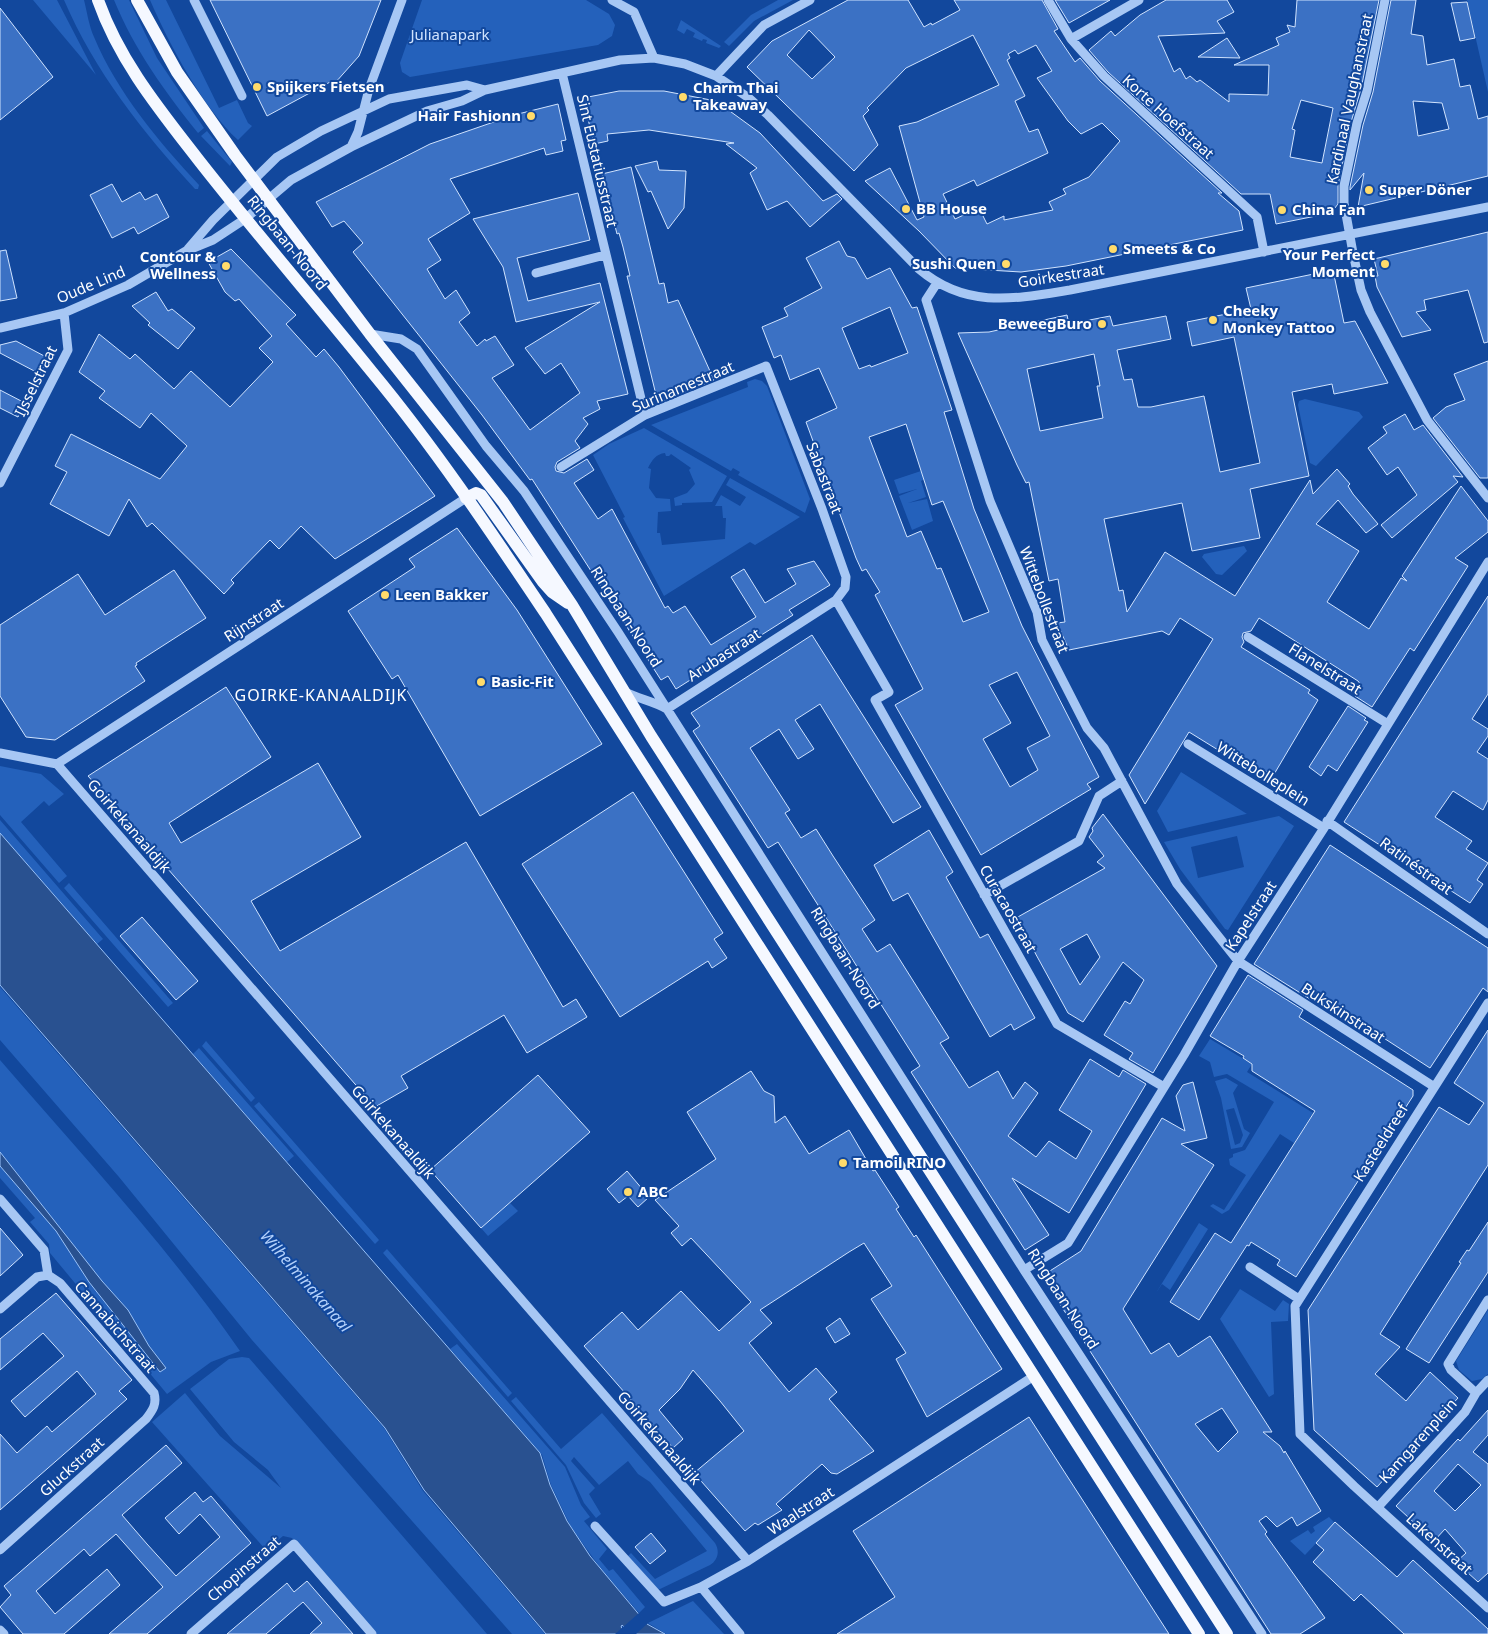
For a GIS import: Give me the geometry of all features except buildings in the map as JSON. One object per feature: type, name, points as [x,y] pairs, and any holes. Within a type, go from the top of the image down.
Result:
[{"type":"main road","name":"Ringbaan-Noord","points":[[98,0],[116,41],[148,94],[245,219],[374,374],[466,498],[546,614],[1199,1634]]},
{"type":"main road","name":"Ringbaan-Noord","points":[[136,0],[177,72],[253,179],[370,334],[503,502],[572,605],[623,691],[1227,1634]]},
{"type":"main road","name":"Ringbaan-Noord","points":[[466,498],[476,493],[481,495],[543,582],[552,592],[572,605]]},
{"type":"street","points":[[194,0],[242,96]]},
{"type":"street","points":[[351,147],[358,132],[369,88],[402,0]]},
{"type":"street","points":[[612,0],[634,12],[654,58]]},
{"type":"street","points":[[269,199],[291,180],[351,147],[427,111],[462,101],[485,90],[620,60],[654,58],[693,67],[716,76],[764,25],[810,0]]},
{"type":"street","name":"Korte Hoefstraat","points":[[1048,0],[1071,39],[1104,76],[1256,217],[1264,252]]},
{"type":"street","points":[[1071,39],[1139,0]]},
{"type":"street","name":"Kardinaal Vaughanstraat","points":[[1385,0],[1368,91],[1357,123],[1344,186],[1344,203],[1361,290],[1370,312],[1427,420],[1488,497]]},
{"type":"street","name":"Sint Eustatiusstraat","points":[[562,73],[645,415]]},
{"type":"street","name":"Goirkestraat","points":[[716,76],[768,115],[919,269],[937,283],[966,296],[1001,298],[1032,296],[1488,207]]},
{"type":"street","points":[[253,179],[277,158],[322,131],[389,99],[467,86],[485,90]]},
{"type":"street","name":"Oude Lind","points":[[186,251],[253,179]]},
{"type":"street","name":"Oude Lind","points":[[0,328],[64,313],[128,285],[186,251],[213,240],[245,219],[269,199]]},
{"type":"street","points":[[536,273],[605,255]]},
{"type":"street","name":"Wittebollestraat","points":[[937,283],[926,300],[990,501],[1037,612],[1042,640],[1087,728],[1104,748],[1177,884],[1238,962]]},
{"type":"street","name":"IJsselstraat","points":[[0,483],[68,350],[64,313]]},
{"type":"street","name":"Ringbaan-Noord","points":[[370,334],[401,339],[417,349],[486,446],[524,491],[666,709],[1024,1270],[1262,1634]]},
{"type":"street","name":"Surinamestraat","points":[[561,467],[645,415],[766,366]]},
{"type":"street","name":"Sabastraat","points":[[766,366],[846,577],[845,588],[836,600]]},
{"type":"street","name":"Rijnstraat","points":[[57,764],[466,498]]},
{"type":"street","name":"Kapelstraat","points":[[1024,1270],[1068,1242],[1164,1087],[1238,962],[1488,562]]},
{"type":"street","name":"Arubastraat","points":[[666,709],[836,600]]},
{"type":"street","name":"Curacaostraat","points":[[836,600],[889,692],[874,700],[1057,1024],[1164,1087]]},
{"type":"street","name":"Flanelstraat","points":[[1248,637],[1388,724]]},
{"type":"street","points":[[623,691],[640,699],[653,701],[666,709]]},
{"type":"street","name":"Wittebolleplein","points":[[1188,744],[1325,824]]},
{"type":"street","points":[[0,753],[57,764]]},
{"type":"street","name":"Goirkekanaaldijk","points":[[57,764],[748,1561]]},
{"type":"street","points":[[984,895],[1079,841],[1099,796],[1122,781]]},
{"type":"street","name":"Ratinéstraat","points":[[1325,824],[1377,854],[1407,878],[1488,934]]},
{"type":"street","name":"Bukskinstraat","points":[[1238,962],[1433,1086]]},
{"type":"street","name":"Kasteeldreef","points":[[1378,1506],[1300,1434],[1295,1306],[1433,1086],[1488,1003]]},
{"type":"street","points":[[0,1199],[44,1250],[48,1275],[37,1277],[0,1309]]},
{"type":"street","points":[[1250,1267],[1299,1299]]},
{"type":"street","name":"Cannabichstraat","points":[[48,1275],[60,1283],[154,1393],[156,1400]]},
{"type":"street","name":"Kamgarenplein","points":[[1476,1393],[1450,1370],[1448,1364],[1488,1300]]},
{"type":"street","name":"Waalstraat","points":[[595,1526],[664,1602],[701,1586],[748,1561],[1034,1376]]},
{"type":"street","name":"Kamgarenplein","points":[[1378,1506],[1465,1412],[1476,1393],[1488,1380]]},
{"type":"street","name":"Gluckstraat","points":[[0,1550],[146,1419],[153,1410],[156,1400]]},
{"type":"street","name":"Lakenstraat","points":[[1378,1506],[1486,1601]]},
{"type":"street","name":"Chopinstraat","points":[[190,1634],[294,1544],[372,1634]]},
{"type":"street","points":[[701,1586],[740,1634]]},
{"type":"street","points":[[0,1630],[4,1634]]},
{"type":"green space","points":[[33,0],[57,0],[96,75]]},
{"type":"green space","points":[[64,0],[84,0],[92,33],[114,77],[154,134],[199,185],[198,189],[195,189],[175,167],[121,100],[90,52]]},
{"type":"green space","points":[[114,0],[129,0],[157,58],[204,128],[198,133],[151,70],[131,36]]},
{"type":"green space","points":[[150,0],[166,0],[219,108],[237,100],[248,123],[252,126],[238,140],[212,111],[188,75]]},
{"type":"green space","name":"Julianapark","points":[[422,0],[586,0],[609,14],[615,25],[612,36],[598,45],[410,77],[402,72],[400,63]]},
{"type":"green space","points":[[778,0],[793,0],[754,21],[729,46],[724,42],[751,15]]},
{"type":"green space","points":[[1467,0],[1488,0],[1488,92]]},
{"type":"green space","points":[[681,20],[721,46],[719,48],[706,43],[707,40],[703,39],[702,41],[693,37],[695,33],[687,29],[684,34],[677,30]]},
{"type":"green space","points":[[207,131],[232,162],[230,166],[201,136]]},
{"type":"green space","points":[[755,379],[762,381],[767,386],[810,499],[805,513],[738,475],[740,472],[733,468],[731,471],[651,425],[748,387],[747,382]]},
{"type":"green space","points":[[1305,399],[1359,412],[1363,417],[1316,466],[1310,463],[1298,405],[1299,401]]},
{"type":"green space","points":[[644,428],[727,476],[712,502],[682,503],[682,505],[675,506],[674,498],[687,493],[695,484],[689,470],[691,468],[671,454],[666,456],[665,453],[659,455],[651,462],[648,468],[651,469],[649,488],[656,498],[670,499],[671,511],[658,512],[657,533],[660,533],[662,545],[725,539],[726,518],[723,518],[722,506],[715,506],[721,495],[740,506],[746,497],[726,485],[730,478],[800,517],[755,545],[750,542],[664,596],[623,518],[625,517],[593,455],[609,444]]},
{"type":"green space","points":[[921,471],[924,479],[921,481],[926,497],[908,503],[927,499],[933,521],[912,530],[899,496],[917,489],[899,494],[894,480]]},
{"type":"green space","points":[[1244,546],[1247,551],[1222,575],[1216,574],[1202,557],[1204,554]]},
{"type":"green space","points":[[0,766],[41,774],[64,794],[49,806],[44,801],[21,822],[67,876],[59,883],[0,815]]},
{"type":"green space","points":[[1181,772],[1247,814],[1168,832],[1157,811]]},
{"type":"green space","points":[[1279,816],[1294,826],[1228,930],[1225,929],[1180,869],[1164,842]],"holes":[[[1237,836],[1244,867],[1198,878],[1191,847]]]},
{"type":"green space","points":[[0,820],[103,939],[97,944],[0,833]]},
{"type":"green space","points":[[69,883],[173,1003],[168,1007],[64,888]]},
{"type":"green space","points":[[0,987],[384,1428],[423,1491],[545,1634],[512,1634],[252,1340],[119,1177],[0,1040]]},
{"type":"green space","points":[[1210,1039],[1252,1064],[1247,1072],[1313,1113],[1294,1143],[1280,1134],[1229,1210],[1222,1214],[1210,1206],[1213,1204],[1224,1210],[1246,1175],[1230,1165],[1229,1159],[1233,1157],[1233,1154],[1245,1150],[1274,1102],[1227,1074],[1214,1077],[1210,1062],[1199,1056]]},
{"type":"green space","points":[[206,1041],[255,1098],[251,1102],[202,1046]]},
{"type":"green space","points":[[199,1048],[294,1156],[287,1162],[193,1054]]},
{"type":"green space","points":[[0,1060],[184,1275],[240,1351],[211,1362],[167,1394],[50,1253],[49,1244],[30,1222],[35,1218],[0,1178]]},
{"type":"green space","points":[[1226,1078],[1238,1085],[1233,1093],[1244,1129],[1250,1133],[1242,1147],[1231,1149],[1221,1098],[1215,1081]],"holes":[[[1234,1108],[1243,1135],[1240,1143],[1235,1145],[1226,1110]]]},
{"type":"green space","points":[[259,1102],[379,1240],[375,1244],[254,1106]]},
{"type":"green space","points":[[510,1203],[518,1211],[488,1236],[481,1228]]},
{"type":"green space","points":[[1199,1223],[1208,1229],[1170,1290],[1162,1284],[1156,1293]]},
{"type":"green space","points":[[387,1249],[512,1393],[508,1397],[383,1253]]},
{"type":"green space","points":[[1240,1289],[1275,1311],[1283,1300],[1289,1304],[1288,1321],[1271,1322],[1274,1394],[1269,1397],[1220,1319]]},
{"type":"green space","points":[[1488,1310],[1488,1374],[1482,1379],[1472,1381],[1459,1370],[1456,1361]]},
{"type":"green space","points":[[457,1344],[565,1467],[581,1505],[590,1517],[584,1521],[607,1549],[599,1559],[609,1571],[613,1569],[645,1607],[639,1613],[601,1569],[571,1527],[551,1485],[542,1455],[450,1349]]},
{"type":"green space","points":[[249,1358],[487,1634],[375,1634],[292,1538],[283,1536],[266,1550],[152,1422],[185,1393],[220,1436],[281,1488],[268,1470],[234,1442],[190,1389],[229,1359]]},
{"type":"green space","points":[[516,1397],[561,1449],[602,1413],[715,1543],[718,1552],[715,1561],[658,1590],[627,1557],[631,1553],[655,1579],[707,1551],[650,1482],[638,1474],[628,1461],[599,1485],[574,1457],[571,1461],[595,1488],[589,1494],[601,1514],[596,1518],[584,1503],[566,1465],[511,1401]]},
{"type":"green space","points":[[1329,1517],[1335,1523],[1305,1555],[1290,1541],[1308,1530],[1311,1534],[1315,1531],[1313,1527]]},
{"type":"green space","points":[[693,1601],[724,1634],[666,1634],[648,1623]]},
{"type":"water","name":"Wilhelminakanaal","points":[[0,833],[540,1453],[550,1485],[567,1521],[590,1556],[647,1624],[665,1634],[632,1634],[622,1625],[621,1627],[627,1634],[546,1634],[424,1490],[385,1428],[0,985]]},
{"type":"water","points":[[0,1152],[102,1281],[128,1310],[149,1346],[166,1368],[160,1372],[89,1282],[56,1231],[0,1166]]},
{"type":"pier","points":[[639,1613],[648,1623],[636,1634],[615,1634]]},
{"type":"place","name":"Spijkers Fietsen","points":[[257,87]]},
{"type":"place","name":"Charm Thai Takeaway","points":[[683,97]]},
{"type":"place","name":"Hair Fashionn","points":[[531,116]]},
{"type":"place","name":"Super Döner","points":[[1369,190]]},
{"type":"place","name":"BB House","points":[[906,209]]},
{"type":"place","name":"China Fan","points":[[1282,210]]},
{"type":"place","name":"Smeets & Co","points":[[1113,249]]},
{"type":"place","name":"Sushi Quen","points":[[1006,264]]},
{"type":"place","name":"Your Perfect Moment","points":[[1385,264]]},
{"type":"place","name":"Contour & Wellness","points":[[226,266]]},
{"type":"place","name":"Cheeky Monkey Tattoo","points":[[1213,320]]},
{"type":"place","name":"BeweegBuro","points":[[1102,324]]},
{"type":"place","name":"Leen Bakker","points":[[385,595]]},
{"type":"place","name":"Basic-Fit","points":[[481,682]]},
{"type":"place","name":"Tamoil RINO","points":[[843,1163]]},
{"type":"place","name":"ABC","points":[[628,1192]]},
{"type":"district","name":"GOIRKE-KANAALDIJK","points":[[321,695]]}]
